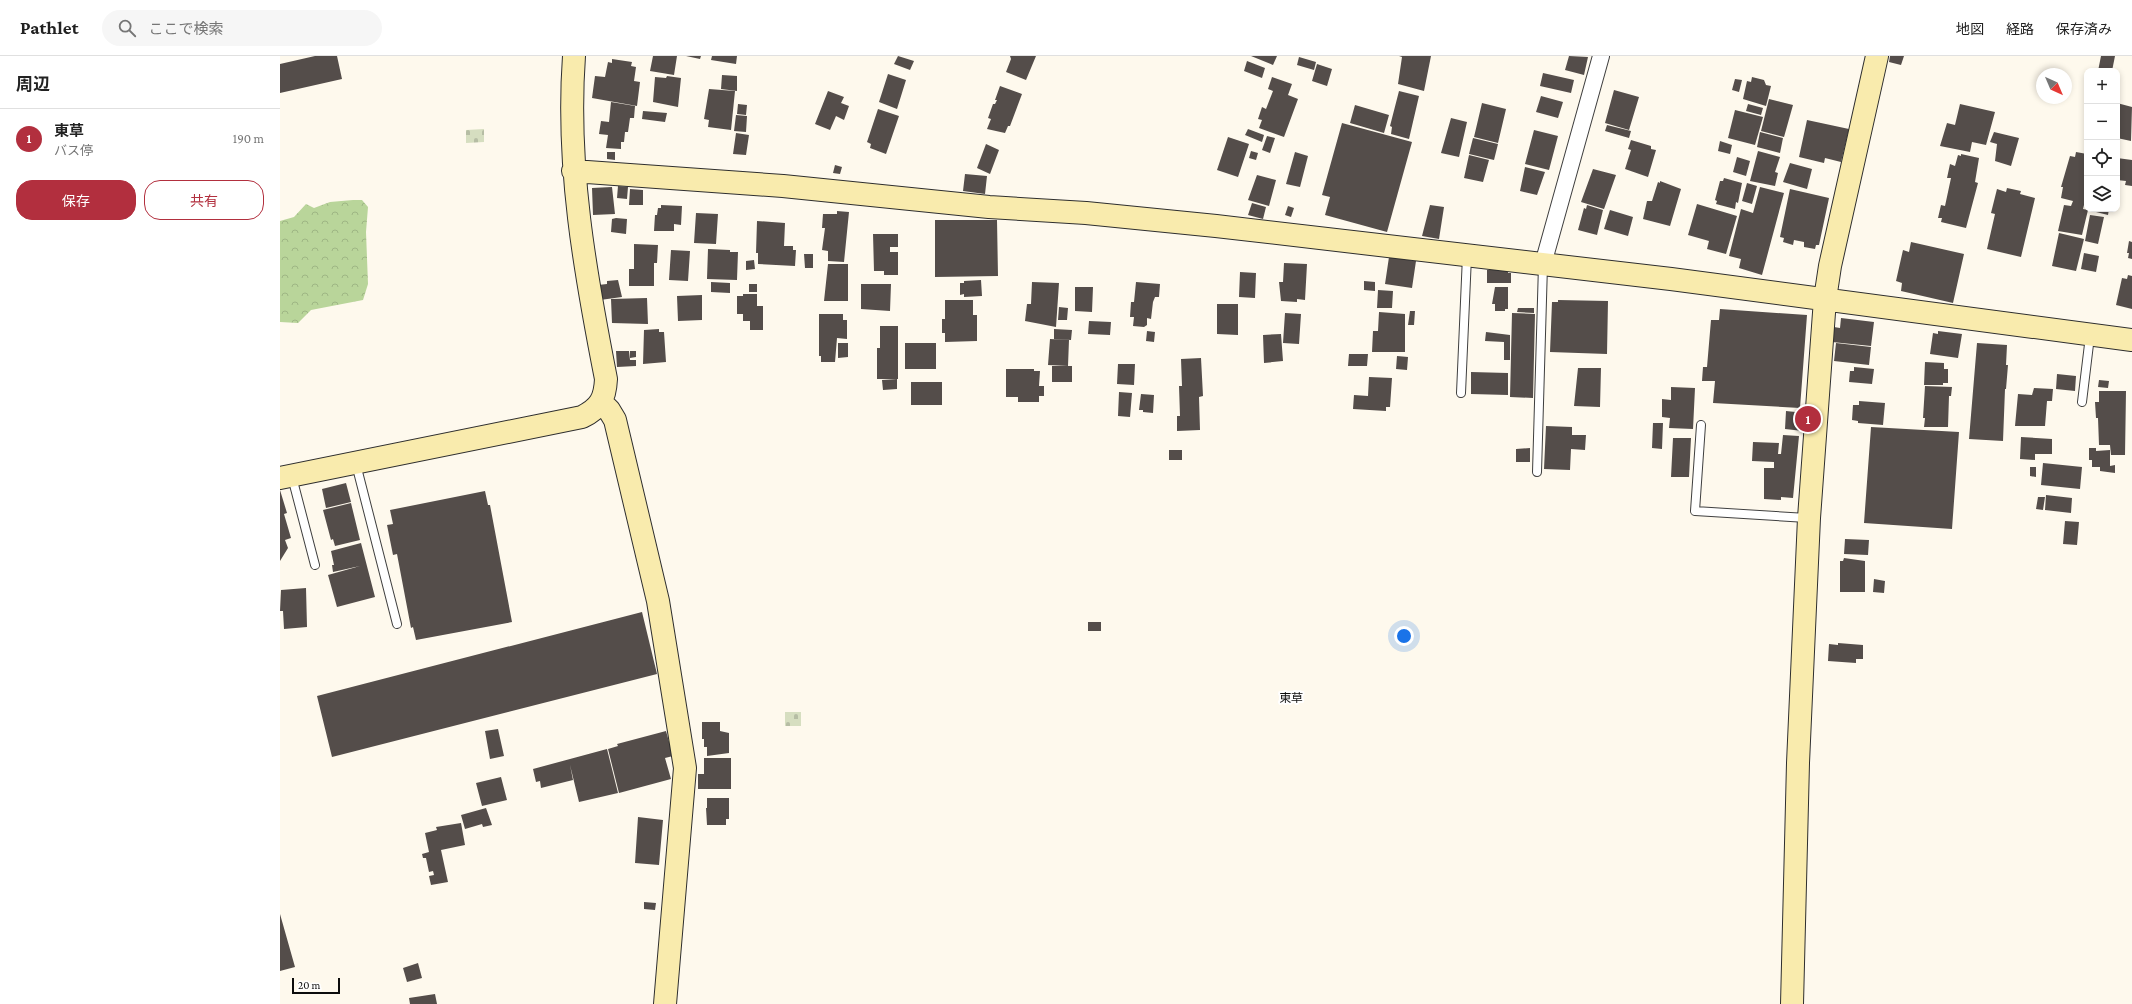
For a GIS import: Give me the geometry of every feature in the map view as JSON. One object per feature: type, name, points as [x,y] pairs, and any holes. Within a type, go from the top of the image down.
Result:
[{"type":"street","points":[[286,477],[582,418],[594,411],[601,402],[605,391],[606,379],[586,274],[573,171],[572,122],[574,56]]},
{"type":"street","points":[[1543,264],[1601,56]]},
{"type":"street","points":[[1792,1004],[1798,763],[1809,518],[1825,299],[1830,266],[1877,56]]},
{"type":"street","points":[[573,171],[783,186],[989,207],[1093,214],[1216,226],[1825,299],[2132,340]]},
{"type":"street","points":[[601,402],[615,420],[658,601],[685,768],[665,1004]]},
{"type":"lane","points":[[1461,394],[1467,255]]},
{"type":"lane","points":[[1537,472],[1543,264]]},
{"type":"lane","points":[[2082,402],[2090,334]]},
{"type":"lane","points":[[1701,425],[1695,511],[1809,518]]},
{"type":"lane","points":[[356,462],[397,624]]},
{"type":"lane","points":[[286,477],[315,565]]},
{"type":"green space","points":[[484,129],[484,142],[466,143],[466,130]]},
{"type":"green space","points":[[362,200],[368,207],[366,232],[368,284],[363,300],[311,310],[298,323],[280,322],[280,221],[294,217],[306,204],[314,208],[330,202]]},
{"type":"green space","points":[[785,712],[801,712],[801,726],[785,726]]},
{"type":"building","points":[[315,56],[337,56],[342,79],[280,93],[280,64]]},
{"type":"building","points":[[653,56],[677,56],[674,75],[650,71]]},
{"type":"building","points":[[686,56],[701,56],[700,59]]},
{"type":"building","points":[[712,56],[737,56],[736,64],[711,60]]},
{"type":"building","points":[[898,56],[914,61],[910,70],[894,64]]},
{"type":"building","points":[[1010,56],[1036,56],[1026,80],[1006,72],[1011,59]]},
{"type":"building","points":[[1251,56],[1277,56],[1273,65]]},
{"type":"building","points":[[1399,56],[1431,56],[1424,91],[1398,84],[1402,57]]},
{"type":"building","points":[[1569,56],[1588,57],[1584,75],[1565,70]]},
{"type":"building","points":[[1890,56],[1904,56],[1901,65],[1889,62]]},
{"type":"building","points":[[2101,56],[2115,56],[2113,68],[2099,68]]},
{"type":"building","points":[[1299,57],[1316,62],[1314,70],[1297,65]]},
{"type":"building","points":[[612,59],[632,62],[631,66],[636,67],[634,81],[640,82],[637,106],[592,98],[595,76],[605,77],[608,62],[612,63]]},
{"type":"building","points":[[1247,61],[1265,68],[1262,78],[1244,71]]},
{"type":"building","points":[[1317,64],[1332,69],[1327,86],[1312,81]]},
{"type":"building","points":[[1543,73],[1574,80],[1571,93],[1540,86]]},
{"type":"building","points":[[888,74],[906,80],[897,109],[879,102]]},
{"type":"building","points":[[722,75],[737,76],[737,91],[721,89]]},
{"type":"building","points":[[667,76],[681,78],[678,107],[653,102],[655,77],[666,78]]},
{"type":"building","points":[[1272,77],[1292,84],[1288,95],[1298,99],[1284,137],[1259,128],[1262,120],[1258,119],[1262,107],[1266,109],[1273,91],[1268,89]]},
{"type":"building","points":[[1752,77],[1764,80],[1766,85],[1771,86],[1766,106],[1743,99],[1747,81],[1751,82]]},
{"type":"building","points":[[1735,79],[1742,80],[1739,92],[1732,90]]},
{"type":"building","points":[[1000,86],[1022,94],[1010,126],[1008,126],[1005,133],[987,129],[991,119],[988,118],[993,104],[995,104],[997,100],[995,100]]},
{"type":"building","points":[[709,89],[735,91],[731,130],[708,127],[709,120],[704,119]]},
{"type":"building","points":[[1614,90],[1639,97],[1629,130],[1605,123]]},
{"type":"building","points":[[828,91],[844,97],[841,103],[849,106],[844,120],[836,116],[830,130],[815,124]]},
{"type":"building","points":[[1399,91],[1419,96],[1409,139],[1391,134],[1392,127],[1390,126]]},
{"type":"building","points":[[1541,96],[1563,102],[1558,118],[1536,112]]},
{"type":"building","points":[[1769,99],[1793,105],[1784,137],[1761,131]]},
{"type":"building","points":[[611,102],[635,106],[634,118],[630,118],[628,132],[625,132],[624,142],[621,142],[621,149],[606,148],[608,135],[599,134],[601,121],[609,122]]},
{"type":"building","points":[[1482,103],[1506,109],[1498,143],[1474,137]]},
{"type":"building","points":[[738,104],[747,105],[746,115],[737,114]]},
{"type":"building","points":[[1748,104],[1763,108],[1761,115],[1746,111]]},
{"type":"building","points":[[1960,104],[1995,112],[1986,145],[1972,142],[1970,152],[1940,146],[1947,123],[1955,125]]},
{"type":"building","points":[[2120,104],[2132,107],[2131,141],[2120,139]]},
{"type":"building","points":[[1355,105],[1389,115],[1384,133],[1350,123]]},
{"type":"building","points":[[878,109],[899,116],[886,154],[870,148],[871,144],[867,142]]},
{"type":"building","points":[[1735,110],[1763,117],[1755,145],[1728,138]]},
{"type":"building","points":[[643,111],[667,113],[665,122],[642,119]]},
{"type":"building","points":[[736,115],[747,116],[746,132],[734,131]]},
{"type":"building","points":[[1451,118],[1467,122],[1459,157],[1441,153]]},
{"type":"building","points":[[1807,120],[1849,129],[1841,162],[1825,158],[1824,163],[1799,157]]},
{"type":"building","points":[[1342,123],[1412,142],[1387,232],[1325,215],[1330,197],[1322,195]]},
{"type":"building","points":[[1607,125],[1631,131],[1629,138],[1605,131]]},
{"type":"building","points":[[1248,129],[1264,135],[1262,142],[1245,135]]},
{"type":"building","points":[[1534,130],[1558,136],[1549,170],[1525,164]]},
{"type":"building","points":[[1760,132],[1783,138],[1780,153],[1757,147]]},
{"type":"building","points":[[1994,132],[2019,138],[2011,166],[1995,161],[1997,144],[1990,142]]},
{"type":"building","points":[[736,133],[749,135],[746,155],[733,154]]},
{"type":"building","points":[[1267,136],[1275,138],[1270,153],[1262,150]]},
{"type":"building","points":[[1228,137],[1249,144],[1238,177],[1217,170]]},
{"type":"building","points":[[1473,138],[1498,144],[1494,160],[1469,154]]},
{"type":"building","points":[[1631,140],[1651,146],[1651,149],[1656,150],[1648,177],[1625,169],[1631,150],[1628,149]]},
{"type":"building","points":[[1720,141],[1732,145],[1730,154],[1718,151]]},
{"type":"building","points":[[986,144],[999,150],[990,174],[977,168]]},
{"type":"building","points":[[1251,151],[1258,153],[1256,160],[1249,158]]},
{"type":"building","points":[[1758,151],[1780,157],[1775,172],[1778,173],[1775,186],[1750,181]]},
{"type":"building","points":[[607,152],[615,152],[615,160],[607,159]]},
{"type":"building","points":[[1295,152],[1308,156],[1300,187],[1286,184]]},
{"type":"building","points":[[2076,152],[2084,153],[2083,209],[2084,212],[2088,212],[2082,235],[2058,231],[2064,205],[2071,206],[2073,201],[2061,198],[2063,187],[2061,187],[2070,156],[2075,157]]},
{"type":"building","points":[[1961,154],[1979,158],[1975,182],[1978,183],[1966,228],[1941,222],[1942,218],[1938,218],[1941,205],[1945,206],[1951,178],[1947,178],[1950,164],[1955,166],[1958,155],[1961,156]]},
{"type":"building","points":[[1469,155],[1489,160],[1483,182],[1464,178]]},
{"type":"building","points":[[1737,157],[1750,161],[1746,176],[1733,172]]},
{"type":"building","points":[[2120,158],[2132,160],[2132,186],[2125,185],[2126,181],[2120,180]]},
{"type":"building","points":[[1790,163],[1812,169],[1807,189],[1783,182]]},
{"type":"building","points":[[835,165],[842,167],[840,174],[833,173]]},
{"type":"building","points":[[1525,167],[1545,172],[1537,195],[1520,191]]},
{"type":"building","points":[[1593,169],[1616,175],[1604,209],[1581,202]]},
{"type":"building","points":[[965,174],[987,176],[985,194],[963,191]]},
{"type":"building","points":[[1257,175],[1276,180],[1269,206],[1248,200]]},
{"type":"building","points":[[1724,178],[1742,183],[1738,203],[1736,202],[1735,209],[1716,204],[1717,201],[1715,200],[1720,181],[1723,181]]},
{"type":"building","points":[[1660,181],[1681,189],[1670,226],[1643,219],[1647,201],[1652,201],[1658,182],[1660,183]]},
{"type":"building","points":[[1747,183],[1757,186],[1752,204],[1742,201]]},
{"type":"building","points":[[618,186],[628,187],[627,199],[617,198]]},
{"type":"building","points":[[612,187],[615,214],[593,215],[592,188]]},
{"type":"building","points":[[1760,187],[1784,193],[1762,275],[1739,268],[1741,259],[1729,256],[1741,209],[1753,213]]},
{"type":"building","points":[[2007,188],[2021,191],[2020,194],[2035,198],[2021,257],[1987,249],[1995,214],[1991,213],[1997,189],[2006,192]]},
{"type":"building","points":[[630,189],[643,190],[643,205],[629,205]]},
{"type":"building","points":[[1790,189],[1829,198],[1819,245],[1816,245],[1815,249],[1804,247],[1804,242],[1794,240],[1793,245],[1783,242],[1784,238],[1780,237]]},
{"type":"building","points":[[1252,203],[1266,207],[1263,219],[1248,215]]},
{"type":"building","points":[[1697,204],[1737,216],[1726,254],[1707,249],[1709,241],[1688,235]]},
{"type":"building","points":[[661,205],[682,206],[681,225],[674,224],[674,231],[654,231],[655,215],[657,215],[658,208],[661,208]]},
{"type":"building","points":[[1430,205],[1444,207],[1439,239],[1422,236]]},
{"type":"building","points":[[1587,205],[1603,210],[1597,235],[1578,230],[1584,208],[1586,209]]},
{"type":"building","points":[[1288,206],[1294,208],[1291,217],[1285,215]]},
{"type":"building","points":[[1610,210],[1633,217],[1628,236],[1604,229]]},
{"type":"building","points":[[837,211],[849,212],[844,262],[828,261],[828,251],[822,250],[825,228],[822,228],[823,214],[837,214]]},
{"type":"building","points":[[2096,212],[2108,212],[2108,215]]},
{"type":"building","points":[[696,213],[718,214],[716,244],[694,243]]},
{"type":"building","points":[[2090,215],[2104,217],[2098,244],[2085,241]]},
{"type":"building","points":[[612,219],[627,219],[626,234],[611,232]]},
{"type":"building","points":[[935,220],[997,220],[998,276],[935,277]]},
{"type":"building","points":[[757,221],[785,223],[784,246],[793,246],[793,250],[796,250],[795,266],[758,264],[758,253],[756,253]]},
{"type":"building","points":[[2059,233],[2084,239],[2076,271],[2052,266]]},
{"type":"building","points":[[873,234],[898,234],[898,247],[890,247],[890,252],[898,252],[898,275],[884,275],[884,271],[874,271]]},
{"type":"building","points":[[2129,241],[2132,242],[2132,259],[2128,258],[2129,253],[2127,253]]},
{"type":"building","points":[[1911,242],[1964,254],[1953,303],[1901,291],[1902,283],[1896,281],[1903,250],[1909,252]]},
{"type":"building","points":[[634,244],[658,245],[657,263],[654,263],[654,286],[629,286],[629,269],[634,269]]},
{"type":"building","points":[[708,249],[738,252],[737,280],[707,279]]},
{"type":"building","points":[[671,250],[690,251],[688,281],[669,280]]},
{"type":"building","points":[[2084,253],[2099,256],[2096,272],[2081,269]]},
{"type":"building","points":[[804,254],[813,254],[813,268],[805,268]]},
{"type":"building","points":[[1389,257],[1416,261],[1412,288],[1385,284]]},
{"type":"building","points":[[754,260],[755,269],[746,270],[746,261]]},
{"type":"building","points":[[1284,263],[1307,264],[1305,300],[1297,299],[1297,302],[1281,301],[1279,282],[1283,282]]},
{"type":"building","points":[[828,264],[848,264],[848,301],[824,301]]},
{"type":"building","points":[[1487,270],[1508,270],[1508,273],[1511,273],[1511,283],[1487,283]]},
{"type":"building","points":[[1240,272],[1256,273],[1255,298],[1239,297]]},
{"type":"building","points":[[2128,275],[2132,276],[2132,309],[2116,305],[2122,278],[2127,279]]},
{"type":"building","points":[[618,280],[622,297],[600,300],[598,285],[607,284],[607,281]]},
{"type":"building","points":[[981,280],[982,296],[964,297],[964,294],[960,295],[960,283],[964,283],[964,281]]},
{"type":"building","points":[[1364,281],[1375,282],[1375,291],[1364,290]]},
{"type":"building","points":[[711,282],[730,283],[730,293],[711,292]]},
{"type":"building","points":[[1032,282],[1059,283],[1056,327],[1025,321],[1027,304],[1031,304]]},
{"type":"building","points":[[1136,282],[1160,284],[1159,297],[1155,297],[1153,302],[1151,319],[1147,318],[1147,325],[1144,327],[1133,326],[1134,317],[1130,317],[1131,302],[1134,302]]},
{"type":"building","points":[[749,284],[757,284],[757,292],[749,292]]},
{"type":"building","points":[[861,284],[891,284],[890,311],[861,309]]},
{"type":"building","points":[[1075,287],[1093,287],[1092,312],[1075,311]]},
{"type":"building","points":[[1495,287],[1508,287],[1508,309],[1505,309],[1505,311],[1495,311],[1495,304],[1492,304]]},
{"type":"building","points":[[1378,290],[1393,291],[1392,308],[1377,308]]},
{"type":"building","points":[[743,294],[757,294],[757,306],[763,306],[763,330],[750,330],[750,321],[743,321],[743,314],[737,314],[737,296],[743,296]]},
{"type":"building","points":[[702,295],[702,320],[678,321],[677,296]]},
{"type":"building","points":[[647,298],[648,324],[612,323],[611,299]]},
{"type":"building","points":[[945,300],[973,300],[973,315],[977,315],[977,341],[945,342],[945,333],[942,333],[942,319],[945,319]]},
{"type":"building","points":[[1558,300],[1608,301],[1607,354],[1550,352],[1552,302],[1558,302]]},
{"type":"building","points":[[1217,304],[1238,304],[1238,335],[1217,334]]},
{"type":"building","points":[[1059,307],[1068,308],[1067,320],[1058,320]]},
{"type":"building","points":[[1518,308],[1534,308],[1534,313],[1517,312]]},
{"type":"building","points":[[1720,309],[1807,315],[1800,408],[1713,403],[1715,381],[1702,381],[1703,367],[1707,367],[1711,320],[1719,320]]},
{"type":"building","points":[[1410,311],[1415,311],[1414,325],[1408,325]]},
{"type":"building","points":[[1379,312],[1405,314],[1405,352],[1372,352],[1373,331],[1378,331]]},
{"type":"building","points":[[1285,313],[1301,314],[1299,344],[1283,343]]},
{"type":"building","points":[[1512,313],[1535,314],[1533,398],[1510,397]]},
{"type":"building","points":[[819,314],[843,314],[843,320],[847,320],[847,339],[837,338],[835,362],[821,362],[821,356],[819,356]]},
{"type":"building","points":[[1841,318],[1874,322],[1871,346],[1832,342],[1834,327],[1840,328]]},
{"type":"building","points":[[1089,321],[1111,322],[1110,335],[1088,334]]},
{"type":"building","points":[[880,326],[898,326],[898,379],[877,379],[877,348],[880,348]]},
{"type":"building","points":[[659,329],[659,332],[664,332],[666,362],[643,364],[644,330]]},
{"type":"building","points":[[1054,329],[1072,330],[1071,340],[1054,339]]},
{"type":"building","points":[[1147,331],[1155,332],[1154,342],[1146,341]]},
{"type":"building","points":[[1938,331],[1962,334],[1958,358],[1930,354],[1933,333],[1938,334]]},
{"type":"building","points":[[1486,332],[1510,335],[1510,360],[1504,360],[1504,342],[1485,341]]},
{"type":"building","points":[[1281,334],[1283,361],[1264,363],[1263,335]]},
{"type":"building","points":[[1050,339],[1069,340],[1068,366],[1048,365]]},
{"type":"building","points":[[838,343],[848,343],[848,357],[838,358]]},
{"type":"building","points":[[905,343],[936,343],[936,369],[905,369]]},
{"type":"building","points":[[1836,343],[1871,347],[1869,365],[1834,361]]},
{"type":"building","points":[[1977,343],[2007,345],[2006,365],[2008,365],[2005,389],[2003,441],[1969,439]]},
{"type":"building","points":[[616,351],[629,351],[630,360],[636,360],[636,366],[617,367]]},
{"type":"building","points":[[630,351],[636,351],[636,357],[630,358]]},
{"type":"building","points":[[1349,354],[1368,354],[1367,366],[1348,366]]},
{"type":"building","points":[[1397,356],[1408,357],[1407,370],[1396,369]]},
{"type":"building","points":[[1201,358],[1203,396],[1199,397],[1200,430],[1177,431],[1177,416],[1180,416],[1179,386],[1182,386],[1181,359]]},
{"type":"building","points":[[1925,362],[1944,363],[1944,369],[1948,369],[1948,383],[1943,383],[1943,385],[1924,385]]},
{"type":"building","points":[[1118,364],[1135,364],[1134,385],[1117,384]]},
{"type":"building","points":[[1052,366],[1072,366],[1072,382],[1052,382]]},
{"type":"building","points":[[1854,367],[1874,369],[1872,384],[1849,382],[1850,371],[1854,371]]},
{"type":"building","points":[[1578,368],[1601,368],[1600,407],[1574,406]]},
{"type":"building","points":[[1006,369],[1034,369],[1034,371],[1040,371],[1039,386],[1044,386],[1044,396],[1039,396],[1039,402],[1018,402],[1018,397],[1006,397]]},
{"type":"building","points":[[1471,372],[1508,373],[1508,395],[1471,394]]},
{"type":"building","points":[[2057,374],[2076,376],[2075,391],[2056,389]]},
{"type":"building","points":[[1369,377],[1392,378],[1390,407],[1386,407],[1386,411],[1353,409],[1354,395],[1368,396]]},
{"type":"building","points":[[897,379],[897,389],[883,390],[882,380]]},
{"type":"building","points":[[2099,380],[2109,381],[2108,388],[2098,387]]},
{"type":"building","points":[[911,382],[942,382],[942,405],[911,405]]},
{"type":"building","points":[[1925,386],[1952,387],[1951,396],[1949,396],[1948,427],[1924,427],[1925,418],[1923,418]]},
{"type":"building","points":[[1671,387],[1695,388],[1693,429],[1669,428],[1670,418],[1662,417],[1662,399],[1671,400]]},
{"type":"building","points":[[2034,388],[2053,389],[2052,401],[2047,401],[2045,426],[2015,426],[2018,394],[2032,395]]},
{"type":"building","points":[[2099,391],[2126,391],[2125,455],[2111,455],[2110,445],[2099,445],[2098,418],[2096,418],[2095,402],[2099,402]]},
{"type":"building","points":[[1119,392],[1132,393],[1130,417],[1118,416]]},
{"type":"building","points":[[1141,394],[1154,395],[1153,413],[1139,410]]},
{"type":"building","points":[[1859,401],[1885,403],[1883,425],[1858,423],[1858,421],[1852,420],[1853,405],[1859,405]]},
{"type":"building","points":[[1786,411],[1805,413],[1803,431],[1785,429]]},
{"type":"building","points":[[1653,423],[1663,423],[1662,449],[1652,448]]},
{"type":"building","points":[[1546,426],[1572,427],[1572,435],[1586,435],[1585,450],[1571,449],[1570,470],[1544,469]]},
{"type":"building","points":[[1871,427],[1959,432],[1952,529],[1864,523]]},
{"type":"building","points":[[1783,435],[1799,436],[1793,498],[1781,497],[1781,500],[1764,499],[1764,468],[1774,468],[1774,462],[1752,461],[1753,442],[1779,443],[1778,454],[1781,454]]},
{"type":"building","points":[[2021,437],[2052,439],[2052,454],[2035,454],[2035,460],[2020,459]]},
{"type":"building","points":[[1673,438],[1691,438],[1689,477],[1671,477]]},
{"type":"building","points":[[1530,448],[1530,462],[1516,462],[1516,449]]},
{"type":"building","points":[[2089,448],[2096,448],[2096,451],[2110,450],[2110,466],[2115,465],[2115,473],[2100,471],[2100,467],[2092,467],[2092,460],[2089,460]]},
{"type":"building","points":[[1169,450],[1182,450],[1182,460],[1169,460]]},
{"type":"building","points":[[2043,463],[2082,467],[2080,489],[2041,485]]},
{"type":"building","points":[[2030,467],[2036,467],[2036,477],[2030,476]]},
{"type":"building","points":[[346,483],[351,502],[326,508],[322,489]]},
{"type":"building","points":[[280,490],[287,513],[284,514],[291,538],[285,540],[288,548],[280,561]]},
{"type":"building","points":[[485,491],[488,505],[490,505],[512,622],[416,640],[413,627],[411,628],[397,554],[393,555],[387,525],[393,524],[390,510]]},
{"type":"building","points":[[2046,495],[2072,498],[2071,513],[2045,510]]},
{"type":"building","points":[[2038,497],[2045,497],[2043,510],[2036,509]]},
{"type":"building","points":[[351,503],[360,540],[335,546],[333,539],[331,540],[323,510]]},
{"type":"building","points":[[2065,521],[2079,522],[2077,545],[2063,544]]},
{"type":"building","points":[[1845,539],[1869,540],[1868,555],[1844,554]]},
{"type":"building","points":[[361,543],[375,597],[337,607],[328,575],[360,566],[333,572],[332,565],[334,565],[331,551]]},
{"type":"building","points":[[1844,558],[1865,561],[1865,592],[1840,592],[1840,561],[1843,561]]},
{"type":"building","points":[[1874,579],[1885,581],[1884,593],[1873,592]]},
{"type":"building","points":[[306,588],[307,627],[284,629],[283,611],[280,611],[281,590]]},
{"type":"building","points":[[642,612],[657,674],[332,757],[317,696]]},
{"type":"building","points":[[1088,622],[1101,622],[1101,631],[1088,631]]},
{"type":"building","points":[[1838,643],[1863,645],[1863,659],[1856,659],[1856,663],[1828,661],[1829,644],[1838,645]]},
{"type":"building","points":[[702,722],[720,722],[720,731],[729,733],[729,753],[707,756],[707,747],[704,747],[704,739],[702,739]]},
{"type":"building","points":[[498,729],[504,756],[490,759],[485,731]]},
{"type":"building","points":[[666,731],[673,756],[665,758],[671,779],[619,793],[608,749],[618,746],[617,744]]},
{"type":"building","points":[[607,749],[618,793],[579,802],[570,765],[573,780],[541,788],[540,781],[536,782],[533,769]]},
{"type":"building","points":[[704,758],[731,758],[731,789],[698,789],[698,774],[704,774]]},
{"type":"building","points":[[501,777],[507,800],[482,806],[476,783]]},
{"type":"building","points":[[707,798],[729,798],[729,819],[726,819],[726,825],[707,825]]},
{"type":"building","points":[[486,808],[492,825],[483,827],[482,824],[465,829],[461,815]]},
{"type":"building","points":[[638,817],[663,820],[659,865],[635,863]]},
{"type":"building","points":[[461,823],[465,845],[441,850],[448,882],[431,885],[429,876],[434,875],[433,871],[429,872],[426,858],[423,858],[422,854],[429,852],[425,833],[437,830],[436,827]]},
{"type":"building","points":[[644,902],[656,903],[655,910],[644,909]]},
{"type":"building","points":[[280,914],[295,967],[280,971]]},
{"type":"building","points":[[418,963],[422,978],[407,982],[403,968]]},
{"type":"building","points":[[435,994],[437,1004],[410,1004],[409,998]]},
{"type":"place","name":"東草","points":[[1808,419]]},
{"type":"district","name":"東草","points":[[1291,698]]}]
